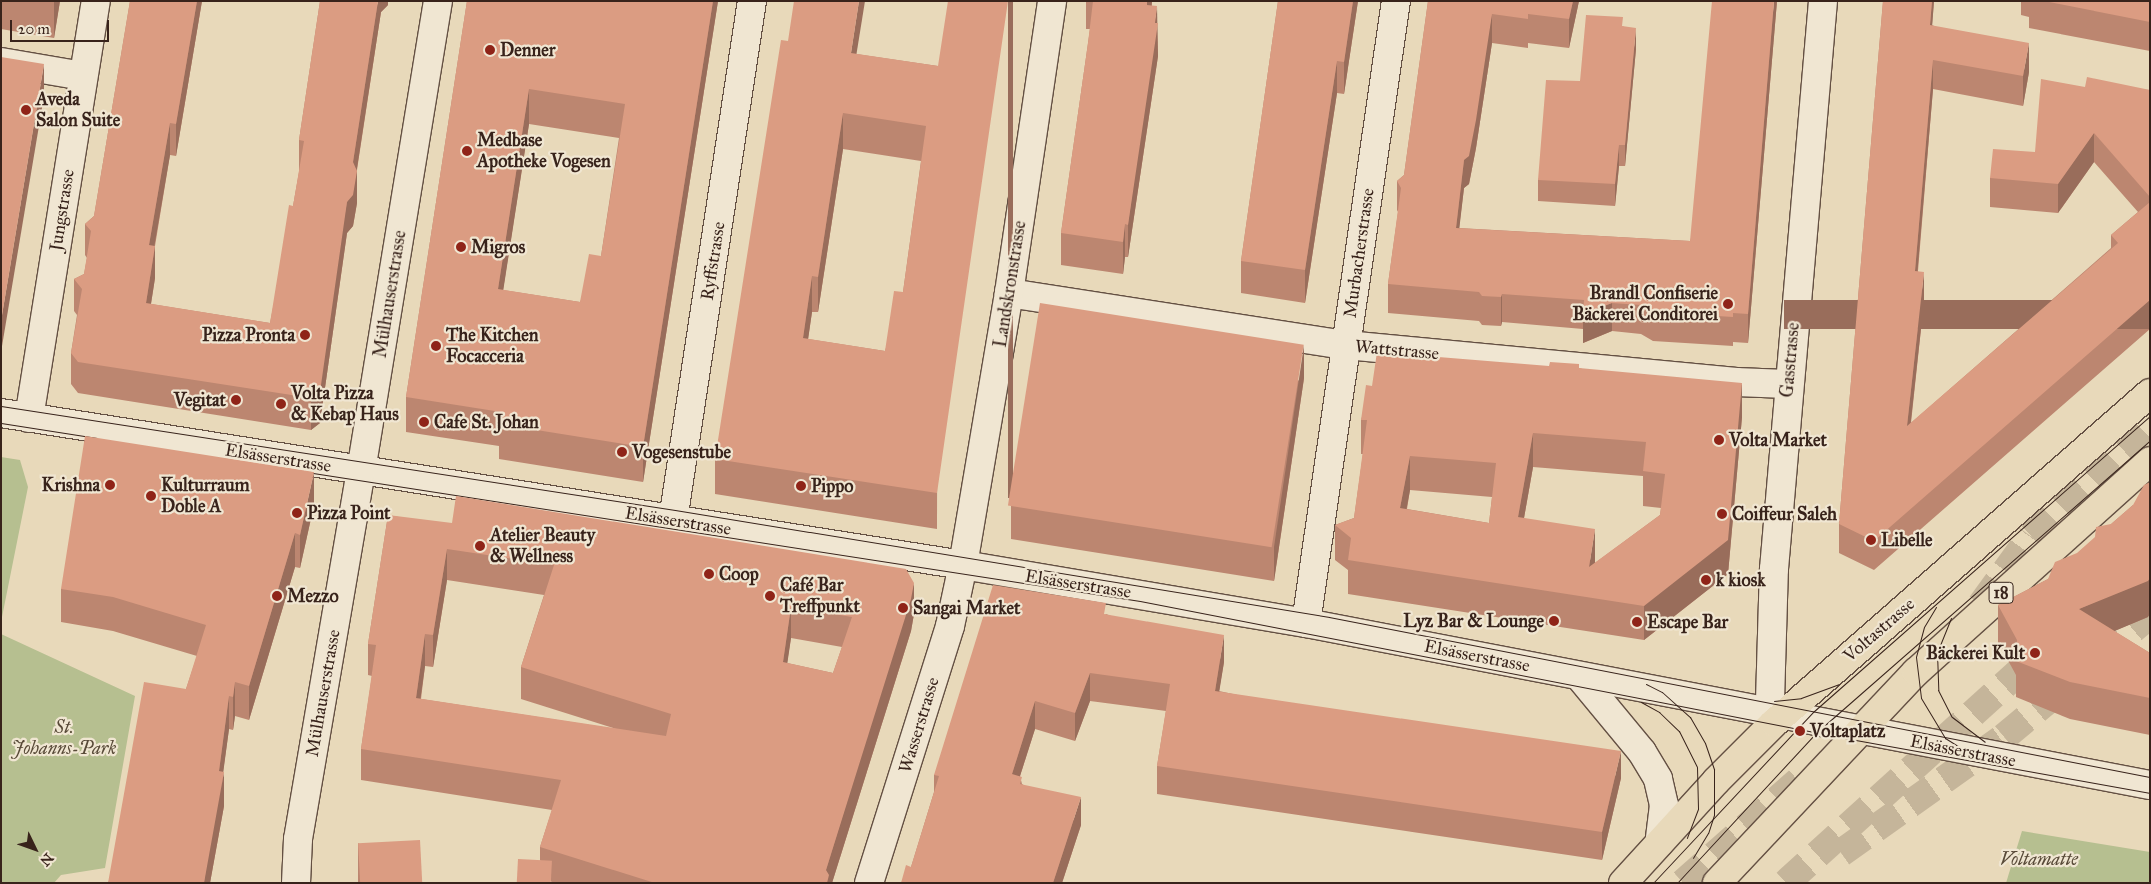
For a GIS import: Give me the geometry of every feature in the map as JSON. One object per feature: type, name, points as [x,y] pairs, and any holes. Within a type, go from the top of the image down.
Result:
[{"type":"main road","name":"Voltastrasse","points":[[1623,883],[1782,716],[2150,393]]},
{"type":"main road","name":"18","points":[[1717,883],[1858,730],[1990,602],[2150,461]]},
{"type":"street","name":"Jungstrasse","points":[[29,418],[96,1]]},
{"type":"street","name":"Mülhauserstrasse","points":[[296,883],[298,839],[438,1]]},
{"type":"street","name":"Ryffstrasse","points":[[674,520],[752,1]]},
{"type":"street","name":"Landskronstrasse","points":[[963,565],[1009,293],[1052,1]]},
{"type":"street","name":"Murbacherstrasse","points":[[1306,623],[1396,1]]},
{"type":"street","name":"Gasstrasse","points":[[1782,716],[1770,701],[1774,569],[1787,384],[1823,1]]},
{"type":"street","points":[[1,62],[83,76]]},
{"type":"street","name":"Wattstrasse","points":[[1009,293],[1346,346],[1736,382],[1787,384]]},
{"type":"street","name":"Elsässerstrasse","points":[[1,413],[963,565],[1306,623],[1782,716],[2150,785]]},
{"type":"street","name":"Wasserstrasse","points":[[869,883],[950,626],[963,565]]},
{"type":"street","points":[[1580,677],[1642,752],[1658,779],[1664,805],[1659,844]]},
{"type":"green space","points":[[1,457],[20,460],[28,487],[1,622]]},
{"type":"green space","name":"St. Johanns-Park","points":[[1,634],[135,696],[105,868],[61,875],[54,883],[1,883]]},
{"type":"green space","name":"Voltamatte","points":[[2022,831],[2150,852],[2150,883],[2006,883]]},
{"type":"building","points":[[130,1],[197,1],[176,124],[170,123],[149,245],[155,246],[146,303],[270,323],[289,205],[293,206],[304,141],[299,140],[320,1],[378,1],[353,162],[357,171],[353,195],[347,202],[320,392],[311,398],[78,362],[71,353],[82,289],[74,279],[84,274],[91,231],[85,224],[94,216]]},
{"type":"building","points":[[467,1],[713,1],[643,447],[499,424],[501,412],[406,397]],"holes":[[[529,89],[625,104],[601,256],[589,254],[580,302],[498,289]]]},
{"type":"building","points":[[794,1],[859,1],[851,53],[938,66],[948,1],[1008,1],[937,493],[715,459],[781,40],[788,41]],"holes":[[[843,113],[926,126],[903,292],[894,291],[885,351],[803,338],[812,276],[818,277]]]},
{"type":"building","points":[[1093,1],[1147,1],[1147,5],[1157,6],[1155,23],[1158,23],[1128,225],[1125,224],[1123,242],[1061,233]]},
{"type":"building","points":[[1278,1],[1353,1],[1344,62],[1337,61],[1305,270],[1241,261]]},
{"type":"building","points":[[1428,1],[1573,1],[1569,19],[1528,14],[1528,19],[1492,14],[1476,120],[1469,156],[1464,160],[1456,228],[1690,241],[1712,1],[1774,1],[1748,314],[1733,313],[1733,317],[1653,312],[1641,305],[1612,303],[1583,314],[1584,300],[1502,294],[1501,297],[1482,296],[1479,292],[1388,284],[1401,188],[1397,181],[1404,175]]},
{"type":"building","points":[[1883,1],[1932,1],[1930,25],[2029,43],[2023,76],[1933,60],[1915,271],[1924,272],[1907,426],[2118,243],[2111,235],[2150,202],[2150,300],[1874,541],[1839,524]]},
{"type":"building","points":[[2044,1],[2150,1],[2150,22]]},
{"type":"building","points":[[1586,15],[1623,17],[1622,26],[1636,28],[1625,145],[1619,145],[1615,184],[1538,180],[1546,80],[1580,81]]},
{"type":"building","points":[[1,57],[44,64],[1,321]]},
{"type":"building","points":[[2087,77],[2150,90],[2150,197],[2094,133],[2058,184],[1990,178],[1993,149],[2035,152],[2041,79],[2085,87]]},
{"type":"building","points":[[1040,303],[1304,345],[1272,547],[1008,505]]},
{"type":"building","points":[[1377,352],[1549,366],[1550,362],[1579,364],[1579,368],[1742,383],[1728,540],[1644,606],[1348,560],[1351,538],[1335,525],[1354,518],[1367,420],[1361,420],[1366,385],[1372,386]],"holes":[[[1533,433],[1646,442],[1643,471],[1665,474],[1660,515],[1589,567],[1595,529],[1518,517]],[[1410,456],[1496,463],[1489,523],[1400,508]]]},
{"type":"building","points":[[85,436],[314,472],[300,535],[295,533],[249,686],[235,682],[233,697],[229,696],[219,771],[224,772],[204,883],[108,883],[144,682],[186,689],[206,625],[113,597],[61,589]]},
{"type":"building","points":[[2150,482],[2150,578],[2148,581],[2079,609],[2150,653],[2150,698],[2070,682],[2016,661],[2017,640],[1998,605],[2048,579],[2055,562],[2077,553],[2095,537],[2096,527],[2111,524],[2133,505],[2144,485]]},
{"type":"building","points":[[456,496],[906,569],[914,583],[911,599],[826,870],[829,875],[827,883],[655,883],[540,847],[561,780],[361,749],[376,645],[368,644],[388,515],[452,523]],"holes":[[[447,549],[554,565],[521,667],[671,714],[666,736],[416,698],[425,634],[433,635]],[[791,607],[852,617],[833,673],[783,662]]]},
{"type":"building","points":[[993,585],[1106,603],[1104,614],[1224,635],[1215,691],[1621,751],[1602,832],[1157,766],[1170,684],[1090,673],[1075,713],[1035,701],[1012,774],[1022,777],[1020,784],[1081,797],[1053,883],[901,883],[906,865],[911,867],[939,776],[934,775]]},
{"type":"building","points":[[420,840],[422,883],[360,883],[358,843]]},
{"type":"building","points":[[518,859],[552,861],[551,883],[517,883]]},
{"type":"tunnel","points":[[1981,605],[2031,536],[2150,423]]},
{"type":"tunnel","points":[[1841,853],[2004,737],[2150,615]]},
{"type":"tunnel","points":[[1786,883],[2044,649]]},
{"type":"tunnel","points":[[1683,883],[1804,776]]},
{"type":"tram line","points":[[1,406],[675,510],[1329,617],[2150,777]]},
{"type":"tram line","points":[[1653,883],[1813,712],[2150,416]]},
{"type":"tram line","points":[[1,423],[97,438]]},
{"type":"tram line","points":[[1677,883],[1817,732],[2150,440]]},
{"type":"tram line","points":[[300,471],[1140,601],[1850,739],[2150,793]]},
{"type":"tram line","points":[[1936,607],[1924,627],[1916,657],[1921,698],[1945,738],[1978,759]]},
{"type":"tram line","points":[[1951,618],[1937,652],[1938,690],[1952,717],[1985,742]]},
{"type":"tram line","points":[[1646,684],[1662,692],[1690,717],[1705,743],[1714,769],[1714,815],[1708,833],[1693,858]]},
{"type":"tram line","points":[[1774,701],[1801,698],[1839,684]]},
{"type":"tram line","points":[[1641,702],[1659,712],[1679,731],[1697,767],[1698,809],[1687,838]]},
{"type":"place","name":"Denner","points":[[490,50]]},
{"type":"place","name":"Aveda Salon Suite","points":[[26,110]]},
{"type":"place","name":"Medbase Apotheke Vogesen","points":[[467,151]]},
{"type":"place","name":"Migros","points":[[461,247]]},
{"type":"place","name":"Brandl Confiserie Bäckerei Conditorei","points":[[1728,304]]},
{"type":"place","name":"Pizza Pronta","points":[[305,335]]},
{"type":"place","name":"The Kitchen Focacceria","points":[[436,346]]},
{"type":"place","name":"Vegitat","points":[[236,400]]},
{"type":"place","name":"Volta Pizza & Kebap Haus","points":[[281,404]]},
{"type":"place","name":"Cafe St. Johan","points":[[424,422]]},
{"type":"place","name":"Volta Market","points":[[1719,440]]},
{"type":"place","name":"Vogesenstube","points":[[622,452]]},
{"type":"place","name":"Krishna","points":[[110,485]]},
{"type":"place","name":"Pippo","points":[[801,486]]},
{"type":"place","name":"Kulturraum Doble A","points":[[151,496]]},
{"type":"place","name":"Pizza Point","points":[[297,513]]},
{"type":"place","name":"Coiffeur Saleh","points":[[1722,514]]},
{"type":"place","name":"Libelle","points":[[1871,540]]},
{"type":"place","name":"Atelier Beauty & Wellness","points":[[480,546]]},
{"type":"place","name":"Coop","points":[[709,574]]},
{"type":"place","name":"k kiosk","points":[[1706,580]]},
{"type":"place","name":"Mezzo","points":[[277,596]]},
{"type":"place","name":"Café Bar Treffpunkt","points":[[770,596]]},
{"type":"place","name":"Sangai Market","points":[[903,608]]},
{"type":"place","name":"Lyz Bar & Lounge","points":[[1554,621]]},
{"type":"place","name":"Escape Bar","points":[[1637,622]]},
{"type":"place","name":"Bäckerei Kult","points":[[2035,653]]},
{"type":"place","name":"Voltaplatz","points":[[1800,731]]}]
